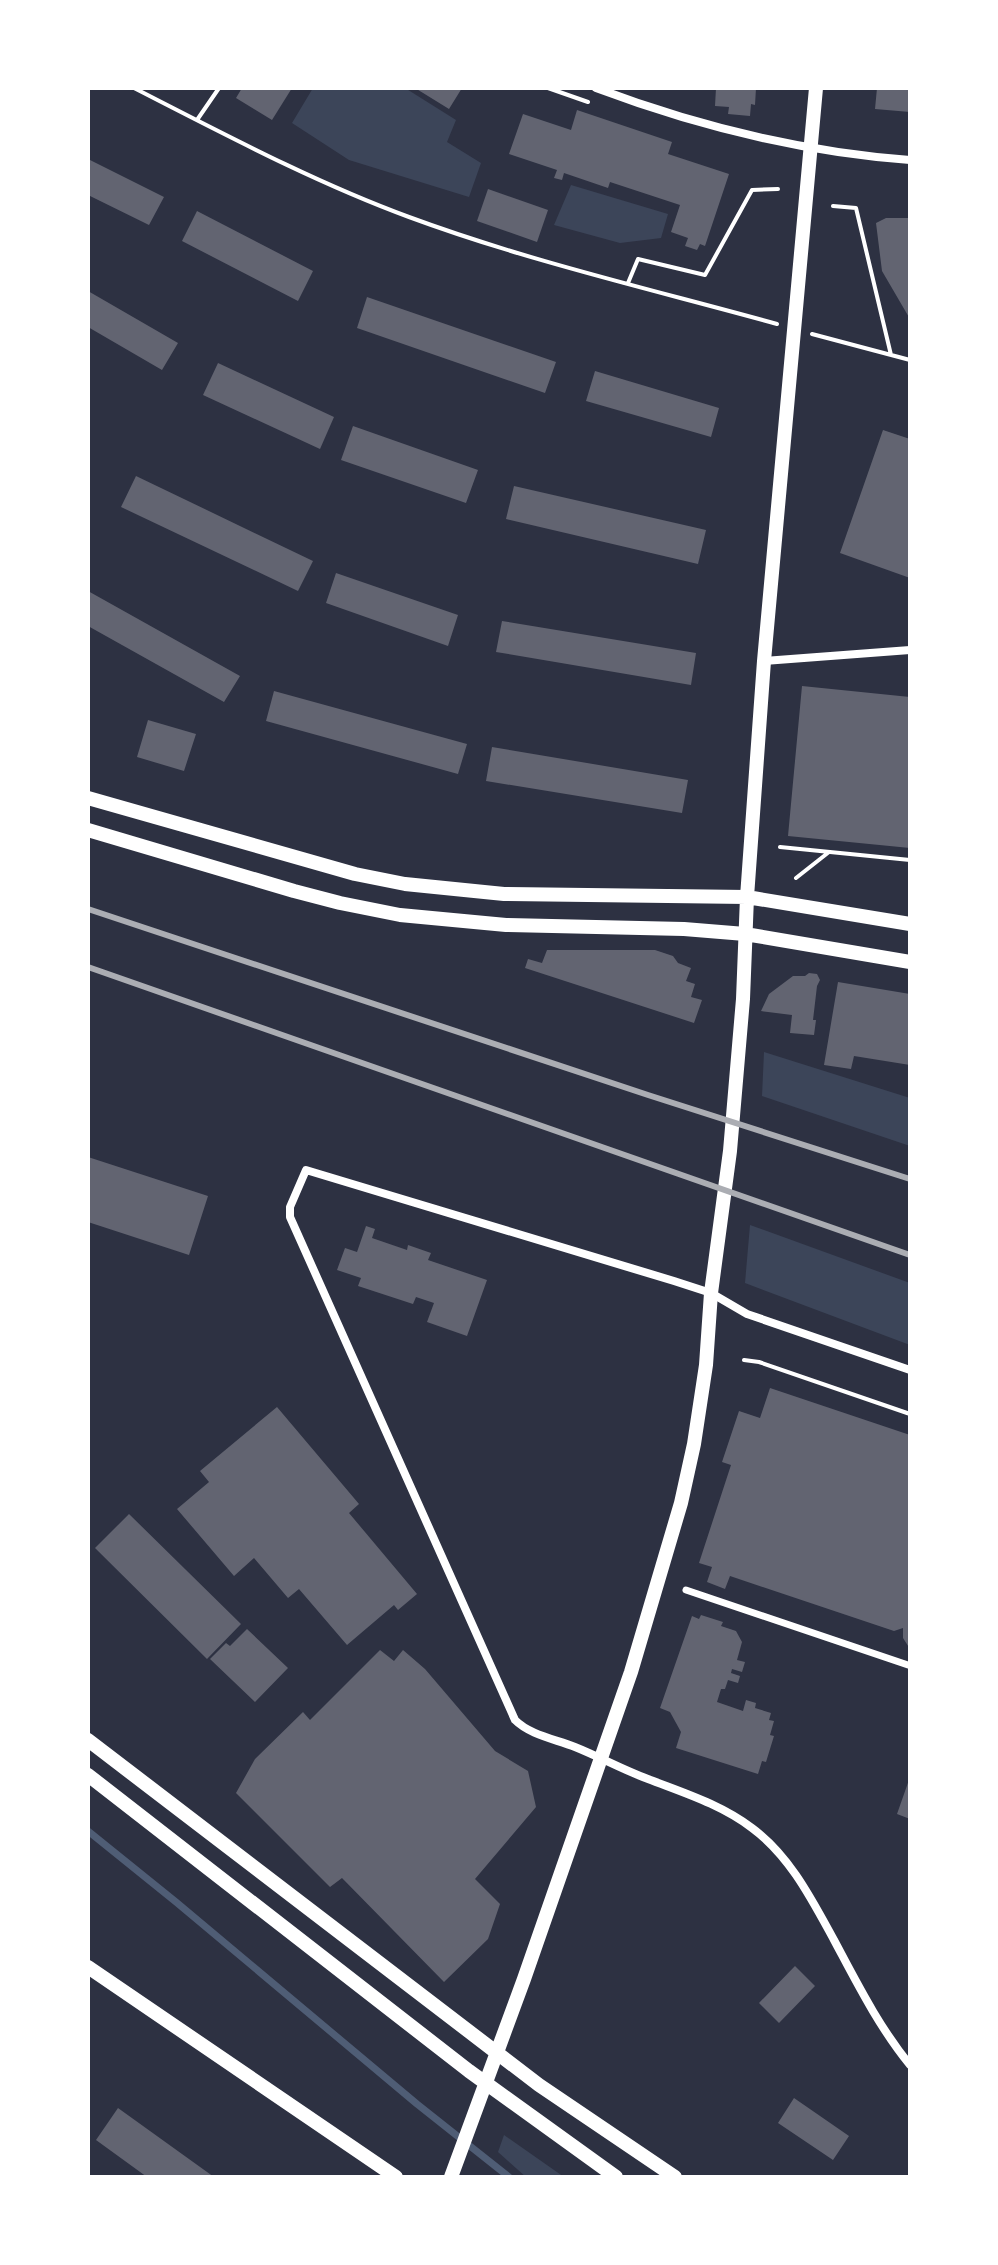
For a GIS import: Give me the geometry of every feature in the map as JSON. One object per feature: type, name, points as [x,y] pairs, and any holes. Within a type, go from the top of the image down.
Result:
[{"type":"street","points":[[596,88],[693,121],[811,147],[910,160]]},
{"type":"street","points":[[451,2177],[601,1758],[644,1631],[688,1478],[706,1365],[713,1274],[730,1151],[764,661],[816,88]]},
{"type":"street","points":[[764,661],[910,650]]},
{"type":"street","points":[[88,798],[355,874],[405,884],[504,894],[747,897],[910,924]]},
{"type":"street","points":[[88,830],[294,891],[400,915],[506,925],[684,929],[745,934],[910,962]]},
{"type":"street","points":[[910,1370],[747,1314],[711,1293],[306,1170],[290,1207],[290,1217],[515,1720],[527,1729],[710,1802],[754,1829],[789,1866],[821,1915],[878,2021],[910,2065]]},
{"type":"street","points":[[686,1590],[908,1665]]},
{"type":"street","points":[[88,1740],[539,2085],[675,2177]]},
{"type":"street","points":[[88,1775],[469,2071],[616,2177]]},
{"type":"street","points":[[88,1967],[396,2177]]},
{"type":"path","points":[[134,88],[235,141],[407,216],[479,241],[712,306]]},
{"type":"path","points":[[197,120],[219,88]]},
{"type":"path","points":[[628,283],[638,259],[705,275],[752,190],[778,189]]},
{"type":"path","points":[[833,206],[856,208],[891,355]]},
{"type":"path","points":[[877,351],[910,360]]},
{"type":"path","points":[[780,847],[910,860]]},
{"type":"path","points":[[796,878],[829,852]]},
{"type":"path","points":[[744,1360],[759,1362],[910,1414]]},
{"type":"shaded area","points":[[313,88],[405,88],[456,120],[447,142],[481,163],[469,197],[349,160],[292,123]]},
{"type":"shaded area","points":[[571,185],[668,214],[661,238],[620,243],[554,225]]},
{"type":"shaded area","points":[[764,1052],[910,1098],[910,1146],[762,1096]]},
{"type":"shaded area","points":[[750,1225],[910,1283],[910,1345],[745,1283]]},
{"type":"shaded area","points":[[504,2135],[564,2177],[526,2177],[498,2152]]},
{"type":"building","points":[[242,88],[292,88],[272,120],[236,98]]},
{"type":"building","points":[[415,88],[462,88],[449,109]]},
{"type":"building","points":[[716,88],[756,88],[755,105],[751,104],[750,116],[728,114],[729,107],[715,106]]},
{"type":"building","points":[[877,88],[910,88],[910,112],[875,109]]},
{"type":"building","points":[[577,110],[672,142],[668,154],[729,174],[705,246],[700,244],[697,250],[685,246],[688,238],[671,232],[680,205],[610,182],[608,188],[564,173],[562,180],[554,178],[557,170],[509,154],[523,114],[571,130]]},
{"type":"building","points":[[88,159],[164,197],[149,225],[88,195]]},
{"type":"building","points":[[488,189],[548,210],[537,242],[477,221]]},
{"type":"building","points":[[197,211],[313,271],[298,301],[182,241]]},
{"type":"building","points":[[886,218],[910,218],[910,319],[882,271],[876,223]]},
{"type":"building","points":[[88,291],[178,343],[162,370],[88,327]]},
{"type":"building","points":[[367,297],[556,362],[545,393],[357,328]]},
{"type":"building","points":[[218,363],[334,417],[320,449],[203,395]]},
{"type":"building","points":[[595,371],[719,408],[711,437],[586,401]]},
{"type":"building","points":[[353,426],[478,470],[466,503],[341,460]]},
{"type":"building","points":[[883,430],[910,439],[910,578],[840,553]]},
{"type":"building","points":[[136,476],[313,561],[298,591],[121,507]]},
{"type":"building","points":[[514,486],[706,530],[698,564],[506,519]]},
{"type":"building","points":[[336,573],[458,615],[448,646],[326,603]]},
{"type":"building","points":[[88,591],[240,676],[224,702],[88,626]]},
{"type":"building","points":[[502,621],[696,653],[691,685],[496,652]]},
{"type":"building","points":[[802,686],[910,697],[910,848],[788,836]]},
{"type":"building","points":[[274,691],[467,744],[458,774],[266,721]]},
{"type":"building","points":[[148,720],[196,734],[184,771],[137,757]]},
{"type":"building","points":[[492,747],[688,780],[682,813],[486,781]]},
{"type":"building","points":[[547,950],[655,950],[673,956],[678,963],[691,968],[686,981],[695,984],[691,997],[702,1000],[694,1023],[525,968],[528,959],[542,963]]},
{"type":"building","points":[[817,974],[820,980],[813,1020],[816,1020],[814,1035],[790,1033],[792,1015],[761,1011],[769,994],[793,976]]},
{"type":"building","points":[[838,982],[910,994],[910,1065],[854,1056],[851,1069],[824,1065]]},
{"type":"building","points":[[88,1157],[208,1196],[189,1255],[88,1222]]},
{"type":"building","points":[[366,1226],[375,1229],[372,1238],[407,1250],[408,1245],[431,1253],[428,1260],[487,1280],[467,1336],[427,1322],[434,1303],[416,1297],[413,1304],[358,1286],[361,1278],[337,1270],[345,1248],[357,1252]]},
{"type":"building","points":[[770,1388],[910,1435],[910,1649],[903,1638],[903,1628],[894,1631],[730,1576],[725,1589],[707,1582],[712,1567],[699,1563],[731,1465],[722,1462],[739,1411],[760,1418]]},
{"type":"building","points":[[277,1407],[359,1504],[349,1513],[417,1594],[398,1610],[394,1605],[347,1645],[299,1589],[288,1598],[254,1558],[234,1576],[177,1509],[209,1482],[200,1471]]},
{"type":"building","points":[[129,1514],[241,1624],[207,1659],[95,1548]]},
{"type":"building","points":[[701,1615],[723,1622],[721,1626],[736,1631],[742,1642],[737,1660],[745,1662],[742,1672],[732,1669],[731,1673],[740,1676],[738,1683],[728,1680],[717,1702],[743,1711],[746,1700],[756,1703],[755,1708],[771,1713],[769,1720],[774,1721],[770,1735],[774,1736],[766,1762],[762,1761],[758,1774],[676,1748],[681,1732],[670,1712],[660,1708],[692,1616],[699,1619]]},
{"type":"building","points":[[247,1629],[288,1668],[255,1702],[210,1659],[226,1643],[230,1646]]},
{"type":"building","points":[[380,1650],[394,1661],[403,1650],[425,1669],[495,1751],[528,1771],[536,1807],[475,1879],[500,1904],[488,1939],[444,1982],[342,1878],[330,1887],[236,1793],[255,1759],[303,1712],[310,1720]]},
{"type":"building","points":[[910,1777],[910,1819],[897,1814]]},
{"type":"building","points":[[795,1966],[815,1986],[779,2023],[759,2003]]},
{"type":"building","points":[[794,2098],[849,2136],[833,2160],[778,2123]]},
{"type":"building","points":[[118,2108],[214,2177],[147,2177],[96,2140]]},
{"type":"waterway","points":[[88,1831],[509,2177]]},
{"type":"railway","points":[[88,909],[910,1179]]},
{"type":"railway","points":[[88,967],[910,1255]]}]
